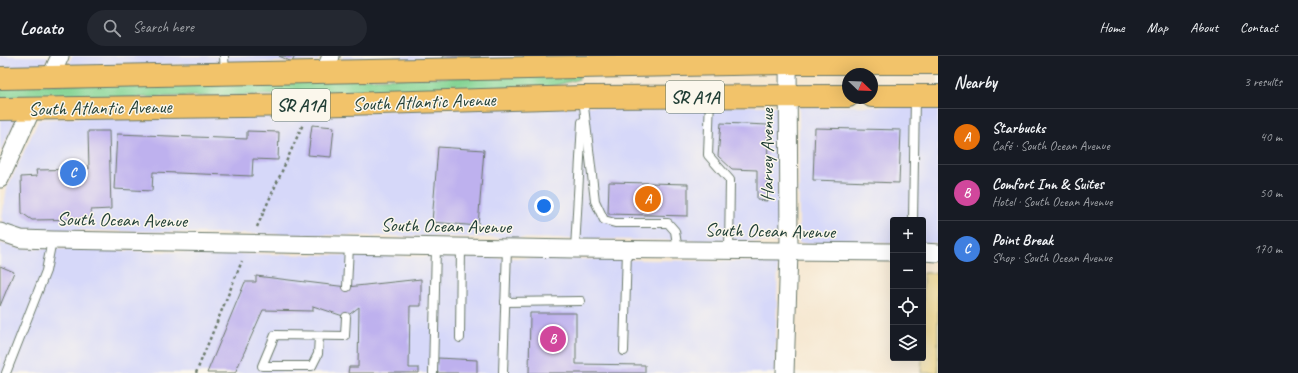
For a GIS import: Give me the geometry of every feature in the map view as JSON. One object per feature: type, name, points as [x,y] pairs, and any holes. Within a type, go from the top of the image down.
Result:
[{"type":"main road","name":"South Atlantic Avenue","points":[[0,78],[225,64],[328,63],[549,65],[625,61],[706,60],[938,63]]},
{"type":"main road","name":"South Atlantic Avenue","points":[[0,109],[312,105],[583,97],[842,96]]},
{"type":"main road","points":[[878,96],[938,96]]},
{"type":"street","points":[[51,76],[60,56]]},
{"type":"street","name":"Harvey Avenue","points":[[785,373],[788,252],[788,60]]},
{"type":"street","points":[[0,179],[32,109]]},
{"type":"street","name":"South Ocean Avenue","points":[[0,232],[2,234],[21,239],[52,240],[678,251],[890,252]]},
{"type":"street","points":[[926,252],[938,252]]},
{"type":"lane","points":[[913,217],[915,96]]},
{"type":"lane","points":[[575,249],[583,97]]},
{"type":"lane","points":[[583,97],[595,201],[604,220],[615,222],[668,222],[675,231],[678,251]]},
{"type":"lane","points":[[710,97],[708,155],[730,180],[729,251]]},
{"type":"lane","points":[[6,373],[46,271],[52,240]]},
{"type":"lane","points":[[347,287],[349,246]]},
{"type":"lane","points":[[433,373],[436,247]]},
{"type":"lane","points":[[460,338],[461,247]]},
{"type":"lane","points":[[503,373],[507,248]]},
{"type":"lane","points":[[624,351],[626,250]]},
{"type":"lane","points":[[505,302],[581,301]]},
{"type":"lane","points":[[319,336],[318,354],[312,366],[262,366],[275,335],[345,336],[346,317]]},
{"type":"shaded area","points":[[0,56],[48,56],[44,67],[0,68]]},
{"type":"shaded area","points":[[72,56],[320,56],[318,61],[67,67]]},
{"type":"shaded area","points":[[343,56],[645,56],[341,61]]},
{"type":"shaded area","points":[[585,106],[778,106],[778,242],[22,229],[7,226],[3,223],[2,217],[7,188],[39,119]]},
{"type":"shaded area","points":[[799,106],[938,106],[938,243],[926,243],[926,217],[890,217],[890,243],[799,243]]},
{"type":"shaded area","points":[[0,119],[16,119],[0,153]]},
{"type":"shaded area","points":[[0,243],[19,248],[250,254],[778,262],[775,373],[0,373]]},
{"type":"green space","points":[[579,75],[579,79],[540,90],[0,100],[0,85]]},
{"type":"sand","points":[[926,273],[938,273],[938,373],[921,373],[922,361],[926,361]]},
{"type":"building","points":[[279,56],[295,56],[292,62]]},
{"type":"building","points":[[443,56],[480,56],[480,59],[443,59]]},
{"type":"building","points":[[721,123],[768,125],[767,201],[757,200],[757,170],[732,169],[718,156]]},
{"type":"building","points":[[312,125],[334,127],[331,157],[308,155]]},
{"type":"building","points":[[815,128],[901,130],[899,183],[813,180]]},
{"type":"building","points":[[88,131],[109,131],[111,209],[91,210],[92,219],[32,220],[22,213],[21,177],[37,176],[36,170],[89,169]]},
{"type":"building","points":[[247,131],[279,132],[278,160],[253,159],[252,176],[153,172],[152,191],[114,189],[117,134],[247,139]]},
{"type":"building","points":[[438,147],[484,150],[478,226],[432,222]]},
{"type":"building","points":[[609,182],[688,184],[688,216],[608,214]]},
{"type":"building","points":[[0,266],[14,272],[0,306]]},
{"type":"building","points":[[256,276],[347,287],[421,279],[421,306],[410,306],[409,368],[419,368],[419,373],[348,373],[349,367],[358,367],[359,307],[346,317],[313,306],[313,311],[263,310],[235,373],[207,373],[245,282],[256,282]]},
{"type":"building","points":[[530,313],[576,313],[576,364],[645,365],[645,373],[529,373]]},
{"type":"building","points":[[438,358],[477,360],[477,373],[437,373]]},
{"type":"place","name":"Point Break","points":[[73,173]]},
{"type":"place","name":"Starbucks","points":[[648,199]]},
{"type":"place","name":"Comfort Inn & Suites","points":[[553,339]]}]
